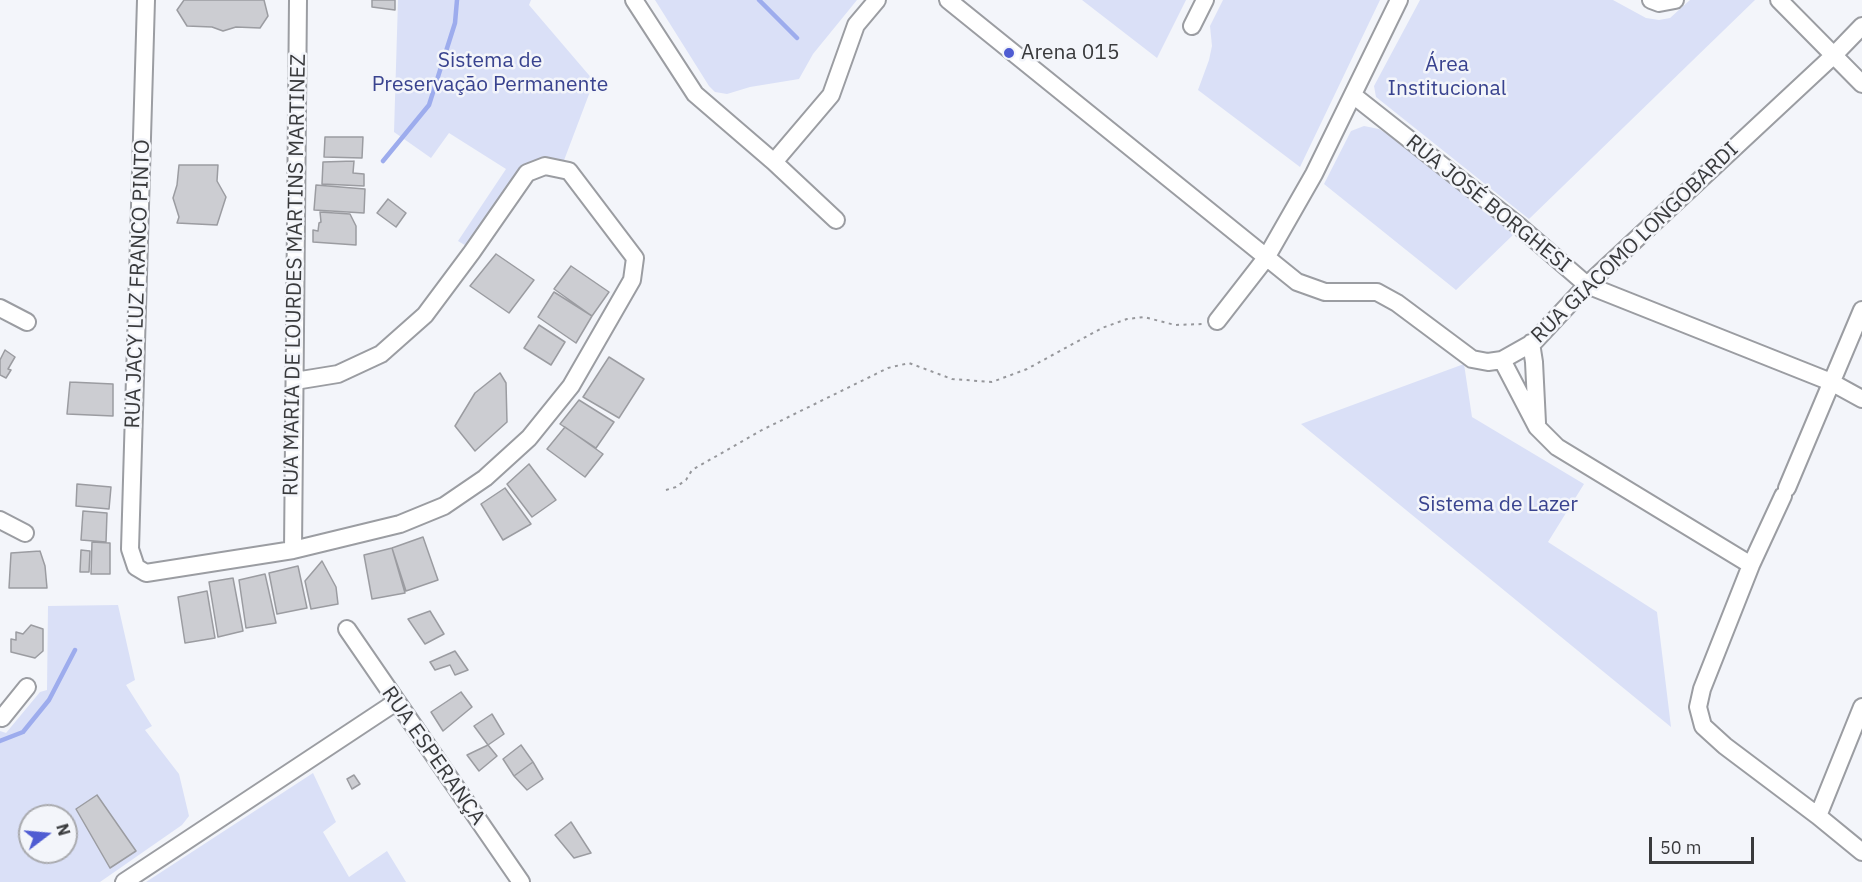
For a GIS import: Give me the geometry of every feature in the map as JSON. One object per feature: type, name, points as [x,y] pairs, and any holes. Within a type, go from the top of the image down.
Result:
[{"type":"street","name":"RUA JACY LUZ FRANCO PINTO","points":[[146,0],[130,549],[136,567],[146,573],[293,550]]},
{"type":"street","name":"RUA MARIA DE LOURDES MARTINS MARTINEZ","points":[[293,550],[298,0]]},
{"type":"street","points":[[634,0],[695,94],[774,162],[836,220]]},
{"type":"street","points":[[774,162],[831,95],[856,26],[878,0]]},
{"type":"street","points":[[948,0],[1297,282],[1325,292],[1377,292],[1397,303],[1472,359],[1488,362],[1502,360],[1537,427],[1557,447],[1752,565]]},
{"type":"street","points":[[1192,26],[1205,0]]},
{"type":"street","points":[[1217,321],[1266,258],[1314,174],[1399,0]]},
{"type":"street","points":[[1651,0],[1659,3],[1675,0]]},
{"type":"street","points":[[1779,0],[1862,84]]},
{"type":"street","name":"RUA GIACOMO LONGOBARDI","points":[[1502,360],[1531,343],[1587,285],[1834,55],[1862,26]]},
{"type":"street","name":"RUA JOSÉ BORGHESI","points":[[1353,95],[1519,226],[1587,285],[1831,382],[1862,399]]},
{"type":"street","points":[[293,550],[400,524],[444,506],[485,478],[530,438],[571,386],[632,280],[635,258],[569,171],[545,165],[526,173],[472,252],[424,315],[381,354],[338,374],[295,381]]},
{"type":"street","points":[[0,308],[27,322]]},
{"type":"street","points":[[1862,310],[1752,565],[1702,689],[1698,707],[1703,726],[1725,746],[1862,852]]},
{"type":"street","points":[[1531,343],[1537,427]]},
{"type":"street","points":[[0,520],[25,533]]},
{"type":"street","name":"RUA ESPERANÇA","points":[[347,630],[521,882]]},
{"type":"street","points":[[0,717],[2,718],[27,687]]},
{"type":"street","points":[[124,882],[396,702]]},
{"type":"street","points":[[1818,816],[1862,707]]},
{"type":"path","points":[[666,490],[676,487],[686,480],[692,470],[741,441],[888,368],[909,363],[952,379],[992,382],[1027,369],[1102,328],[1127,319],[1144,317],[1186,326],[1217,321]]},
{"type":"green space","name":"Sistema de Preservação Permanente","points":[[398,0],[531,0],[529,5],[594,81],[563,163],[539,159],[521,169],[468,247],[458,241],[506,169],[449,133],[431,158],[394,132]]},
{"type":"green space","points":[[655,0],[857,0],[813,54],[799,79],[750,87],[727,94],[715,92],[709,86]]},
{"type":"green space","points":[[1082,0],[1186,0],[1157,58]]},
{"type":"green space","points":[[1223,0],[1380,0],[1300,167],[1198,90],[1212,46],[1210,26]]},
{"type":"green space","name":"Área Institucional","points":[[1420,0],[1613,0],[1646,18],[1659,20],[1670,18],[1690,0],[1755,0],[1529,219],[1376,97],[1374,86]]},
{"type":"green space","points":[[1364,126],[1379,129],[1395,139],[1514,234],[1456,290],[1324,184],[1351,131]]},
{"type":"green space","name":"Sistema de Lazer","points":[[1464,364],[1472,417],[1584,484],[1548,542],[1657,612],[1671,727],[1301,424]]},
{"type":"green space","points":[[118,605],[135,680],[126,685],[152,726],[145,730],[179,774],[189,816],[182,825],[100,882],[0,882],[0,731],[6,733],[40,692],[47,690],[48,606]]},
{"type":"green space","points":[[313,773],[336,822],[323,832],[349,877],[387,851],[406,882],[146,882]]},
{"type":"building","points":[[184,0],[264,0],[268,16],[260,28],[236,27],[223,31],[212,27],[187,26],[177,10]]},
{"type":"building","points":[[372,0],[395,0],[395,10],[372,7]]},
{"type":"building","points":[[325,137],[363,137],[362,158],[324,157]]},
{"type":"building","points":[[354,161],[353,173],[364,174],[364,186],[322,184],[323,162]]},
{"type":"building","points":[[179,165],[218,165],[217,181],[226,197],[217,225],[177,223],[179,217],[173,198]]},
{"type":"building","points":[[316,185],[365,189],[364,213],[314,210]]},
{"type":"building","points":[[388,199],[406,213],[396,227],[377,213]]},
{"type":"building","points":[[320,212],[350,214],[356,226],[356,245],[313,242],[313,230],[318,231],[321,222]]},
{"type":"building","points":[[496,254],[534,280],[509,313],[470,286]]},
{"type":"building","points":[[571,266],[609,292],[592,316],[554,289]]},
{"type":"building","points":[[554,292],[592,316],[576,343],[538,317]]},
{"type":"building","points":[[539,325],[565,342],[551,365],[524,348]]},
{"type":"building","points":[[5,350],[15,357],[6,378],[0,375],[0,360]]},
{"type":"building","points":[[609,357],[644,379],[619,418],[583,397]]},
{"type":"building","points":[[500,373],[506,383],[507,422],[475,451],[455,426],[475,393]]},
{"type":"building","points":[[70,382],[113,384],[113,416],[67,414]]},
{"type":"building","points":[[579,400],[614,422],[596,448],[560,424]]},
{"type":"building","points":[[565,427],[603,454],[585,477],[547,449]]},
{"type":"building","points":[[529,464],[556,500],[532,517],[507,484]]},
{"type":"building","points":[[77,484],[111,487],[109,509],[76,506]]},
{"type":"building","points":[[505,488],[531,524],[503,540],[481,504]]},
{"type":"building","points":[[83,511],[107,513],[106,542],[81,540]]},
{"type":"building","points":[[423,537],[438,580],[406,591],[392,548]]},
{"type":"building","points":[[92,542],[110,543],[110,574],[91,574]]},
{"type":"building","points":[[392,548],[405,593],[372,599],[364,555]]},
{"type":"building","points":[[81,550],[90,551],[89,572],[80,572]]},
{"type":"building","points":[[40,551],[45,566],[47,588],[9,588],[11,553]]},
{"type":"building","points":[[322,561],[336,587],[338,604],[311,609],[305,581]]},
{"type":"building","points":[[298,566],[307,608],[277,614],[269,573]]},
{"type":"building","points":[[265,574],[276,623],[246,628],[239,580]]},
{"type":"building","points":[[233,578],[243,631],[218,637],[209,582]]},
{"type":"building","points":[[207,591],[215,638],[185,643],[178,597]]},
{"type":"building","points":[[430,611],[444,634],[425,644],[408,619]]},
{"type":"building","points":[[31,625],[43,629],[43,651],[35,658],[11,652],[11,639],[16,640],[16,632],[23,634]]},
{"type":"building","points":[[455,651],[468,670],[455,675],[450,665],[435,670],[430,662]]},
{"type":"building","points":[[461,692],[472,707],[443,731],[431,712]]},
{"type":"building","points":[[492,714],[504,734],[488,745],[474,726]]},
{"type":"building","points":[[488,745],[497,756],[479,771],[467,755]]},
{"type":"building","points":[[521,745],[533,762],[514,776],[503,759]]},
{"type":"building","points":[[533,762],[543,779],[527,790],[514,776]]},
{"type":"building","points":[[354,775],[360,784],[352,789],[347,779]]},
{"type":"building","points":[[97,795],[136,851],[110,868],[78,812],[78,808]]},
{"type":"building","points":[[571,822],[591,853],[574,858],[555,835]]},
{"type":"waterway","points":[[383,161],[429,105],[455,23],[457,0]]},
{"type":"waterway","points":[[759,0],[797,38]]},
{"type":"waterway","points":[[0,741],[23,732],[49,700],[75,650]]},
{"type":"place","name":"Arena 015","points":[[1009,53]]}]
